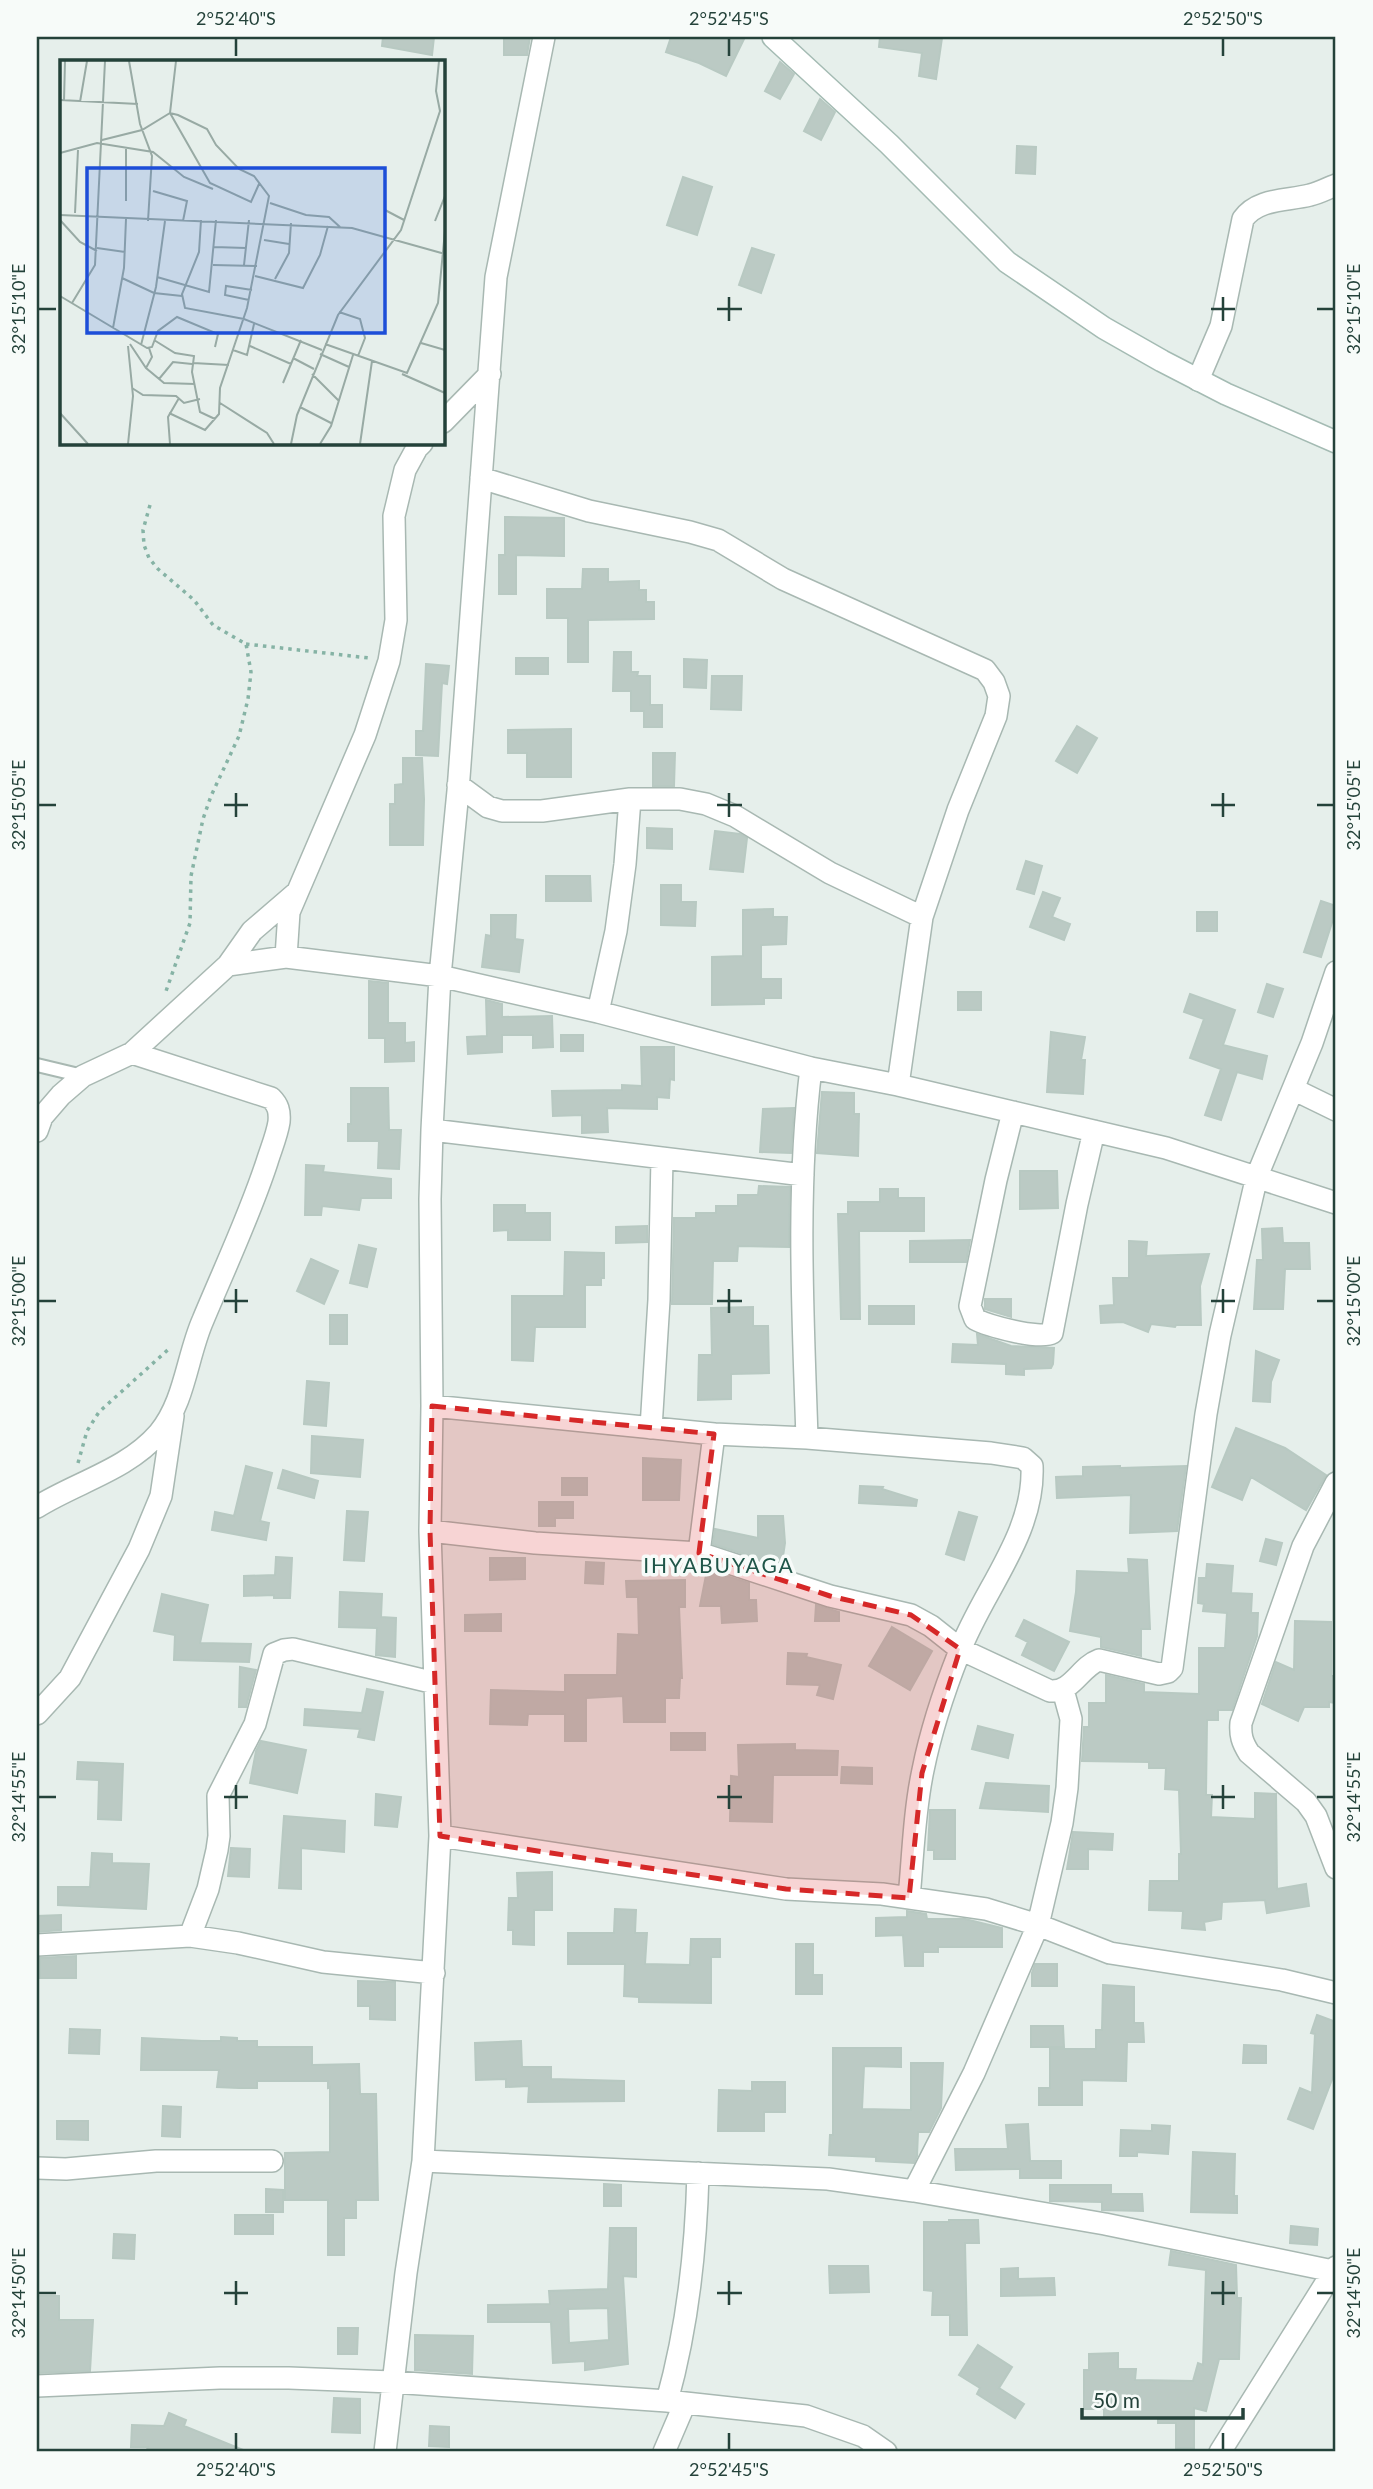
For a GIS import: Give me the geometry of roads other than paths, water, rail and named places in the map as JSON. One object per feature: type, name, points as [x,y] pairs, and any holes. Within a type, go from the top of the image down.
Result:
[{"type":"street","points":[[386,2452],[392,2382],[423,2161],[440,1836],[430,1531],[432,1130],[440,976],[458,785],[496,278],[544,37]]},
{"type":"street","points":[[773,37],[869,125],[1007,262],[1104,328],[1198,380],[1286,422],[1336,442]]},
{"type":"street","points":[[1198,380],[1221,326],[1243,219],[1248,211],[1261,205],[1312,195],[1336,185]]},
{"type":"street","points":[[444,421],[490,374]]},
{"type":"street","points":[[285,957],[289,912],[295,894],[365,735],[388,661],[396,620],[394,535],[397,500],[405,470],[421,444]]},
{"type":"street","points":[[481,478],[589,511],[718,540],[783,579],[985,670],[994,682],[999,696],[996,716],[958,810],[922,917],[898,1085]]},
{"type":"street","points":[[458,785],[488,807],[502,811],[542,811],[630,799],[680,799],[706,804],[734,816],[830,873],[922,917]]},
{"type":"street","points":[[598,1013],[616,931],[630,799]]},
{"type":"street","points":[[37,1131],[42,1117],[52,1104],[83,1076],[132,1053],[228,965],[252,931],[295,894]]},
{"type":"street","points":[[228,965],[285,957],[440,976],[598,1013],[811,1068],[898,1085],[1166,1148],[1336,1203]]},
{"type":"street","points":[[430,1531],[534,1543],[699,1553],[830,1597],[911,1615],[931,1626],[960,1649],[1050,1691],[1063,1690],[1086,1668],[1099,1660],[1159,1674],[1168,1672],[1172,1668],[1206,1414],[1220,1335],[1257,1176],[1312,1043],[1336,972]]},
{"type":"street","points":[[37,1507],[54,1496],[124,1463],[161,1430],[183,1386],[201,1322],[231,1258],[279,1125],[279,1108],[271,1098],[132,1053]]},
{"type":"street","points":[[807,1438],[803,1320],[803,1175],[811,1068]]},
{"type":"street","points":[[1293,1089],[1336,1110]]},
{"type":"street","points":[[1013,1112],[970,1306],[975,1319],[984,1323],[1041,1335],[1052,1332],[1074,1216],[1094,1131]]},
{"type":"street","points":[[432,1130],[803,1175]]},
{"type":"street","points":[[651,1428],[659,1300],[662,1158]]},
{"type":"street","points":[[37,1714],[70,1678],[144,1539],[161,1496],[172,1434],[174,1405]]},
{"type":"street","points":[[432,1406],[713,1434],[991,1452],[1023,1458],[1032,1466],[1026,1512],[1012,1549],[960,1649],[934,1720],[922,1773],[909,1898]]},
{"type":"street","points":[[699,1553],[713,1434]]},
{"type":"street","points":[[1336,1483],[1303,1546],[1273,1626],[1240,1732],[1242,1742],[1249,1752],[1306,1802],[1316,1816],[1336,1868]]},
{"type":"street","points":[[190,1936],[208,1889],[217,1850],[218,1796],[255,1724],[274,1654],[293,1649],[435,1683]]},
{"type":"street","points":[[914,2191],[974,2073],[1038,1925],[1062,1822],[1067,1788],[1071,1719],[1063,1690]]},
{"type":"street","points":[[440,1836],[786,1889],[909,1898],[986,1909],[1121,1956],[1282,1980],[1336,1993]]},
{"type":"street","points":[[37,1945],[190,1936],[238,1943],[323,1962],[434,1973]]},
{"type":"street","points":[[37,2168],[66,2169],[156,2161],[272,2161]]},
{"type":"street","points":[[423,2161],[828,2179],[1105,2224],[1335,2269],[1220,2452]]},
{"type":"street","points":[[664,2452],[676,2402],[679,2359],[690,2296],[698,2173]]},
{"type":"street","points":[[37,2386],[220,2378],[289,2378],[392,2382],[676,2402],[806,2416],[863,2437],[886,2452]]},
{"type":"lane","points":[[37,1065],[83,1076]]},
{"type":"district","name":"IHYABUYAGA","points":[[719,1564]]}]
